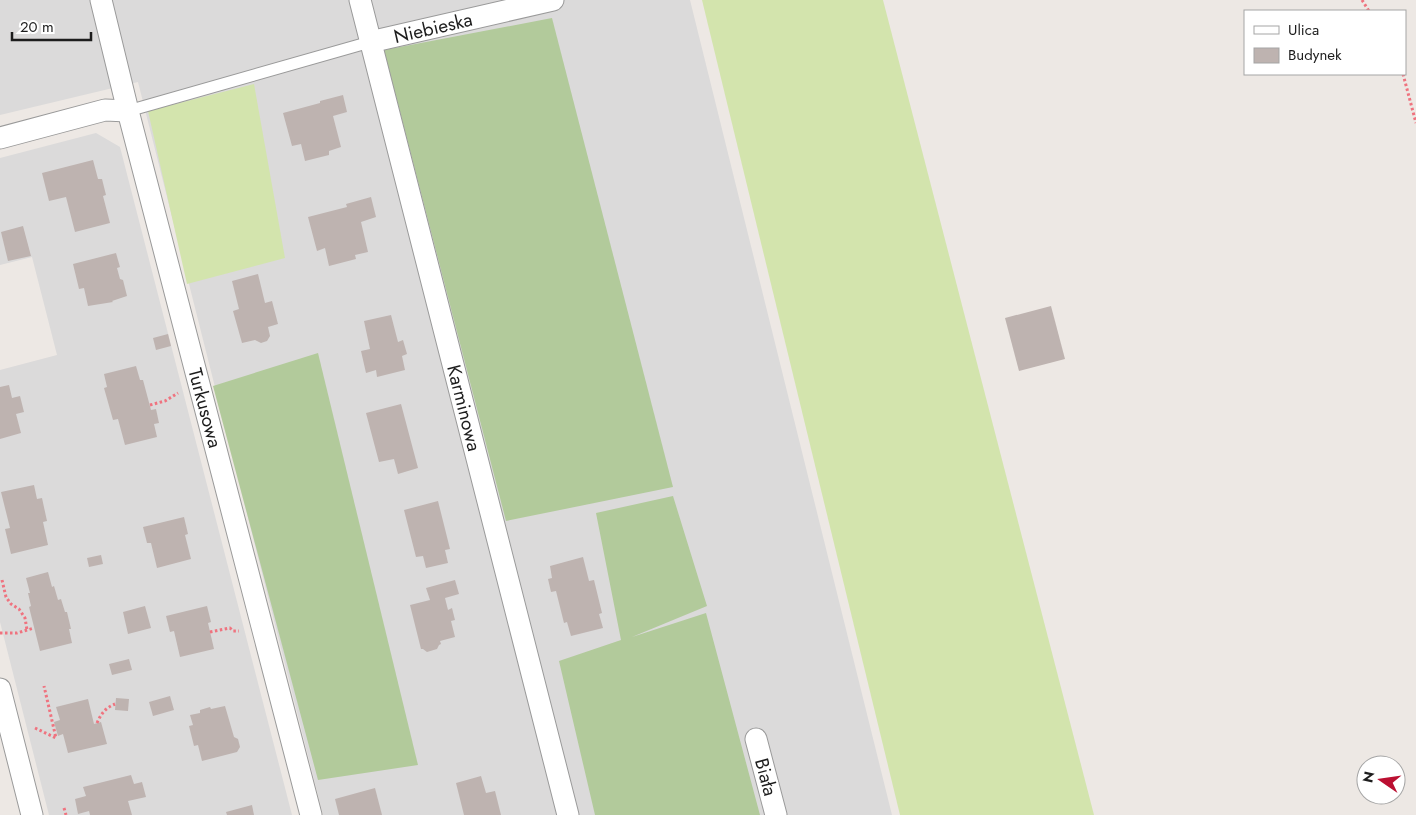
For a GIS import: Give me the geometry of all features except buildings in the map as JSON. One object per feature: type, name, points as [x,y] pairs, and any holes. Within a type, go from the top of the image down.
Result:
[{"type":"street","name":"Turkusowa","points":[[101,0],[311,815]]},
{"type":"street","name":"Karminowa","points":[[360,0],[568,815]]},
{"type":"street","name":"Niebieska","points":[[370,42],[553,0]]},
{"type":"street","points":[[0,138],[105,110],[128,110]]},
{"type":"street","points":[[0,689],[32,815]]},
{"type":"street","name":"Biała","points":[[756,739],[776,815]]},
{"type":"lane","points":[[128,110],[370,42]]},
{"type":"path","points":[[1404,75],[1416,123]]},
{"type":"path","points":[[150,405],[165,401],[183,391]]},
{"type":"path","points":[[2,580],[6,597],[10,604],[19,609],[25,618],[28,630]]},
{"type":"path","points":[[0,633],[17,633],[34,628]]},
{"type":"path","points":[[210,632],[227,628],[237,631],[244,629]]},
{"type":"path","points":[[30,726],[56,738],[44,686]]},
{"type":"path","points":[[97,723],[103,711],[115,704]]},
{"type":"path","points":[[64,808],[66,815]]},
{"type":"shaded area","points":[[0,0],[690,0],[892,815],[323,815],[138,82],[0,115]]},
{"type":"shaded area","points":[[96,133],[120,147],[292,815],[49,815],[0,622],[0,370],[57,355],[32,257],[0,265],[0,158]]},
{"type":"green space","points":[[702,0],[883,0],[1094,815],[900,815]]},
{"type":"green space","points":[[552,18],[673,487],[506,521],[384,50]]},
{"type":"green space","points":[[254,84],[285,258],[187,284],[148,111]]},
{"type":"green space","points":[[318,353],[418,765],[318,780],[213,386]]},
{"type":"green space","points":[[673,496],[707,606],[632,637],[706,613],[760,815],[595,815],[559,661],[621,640],[596,513]]}]
